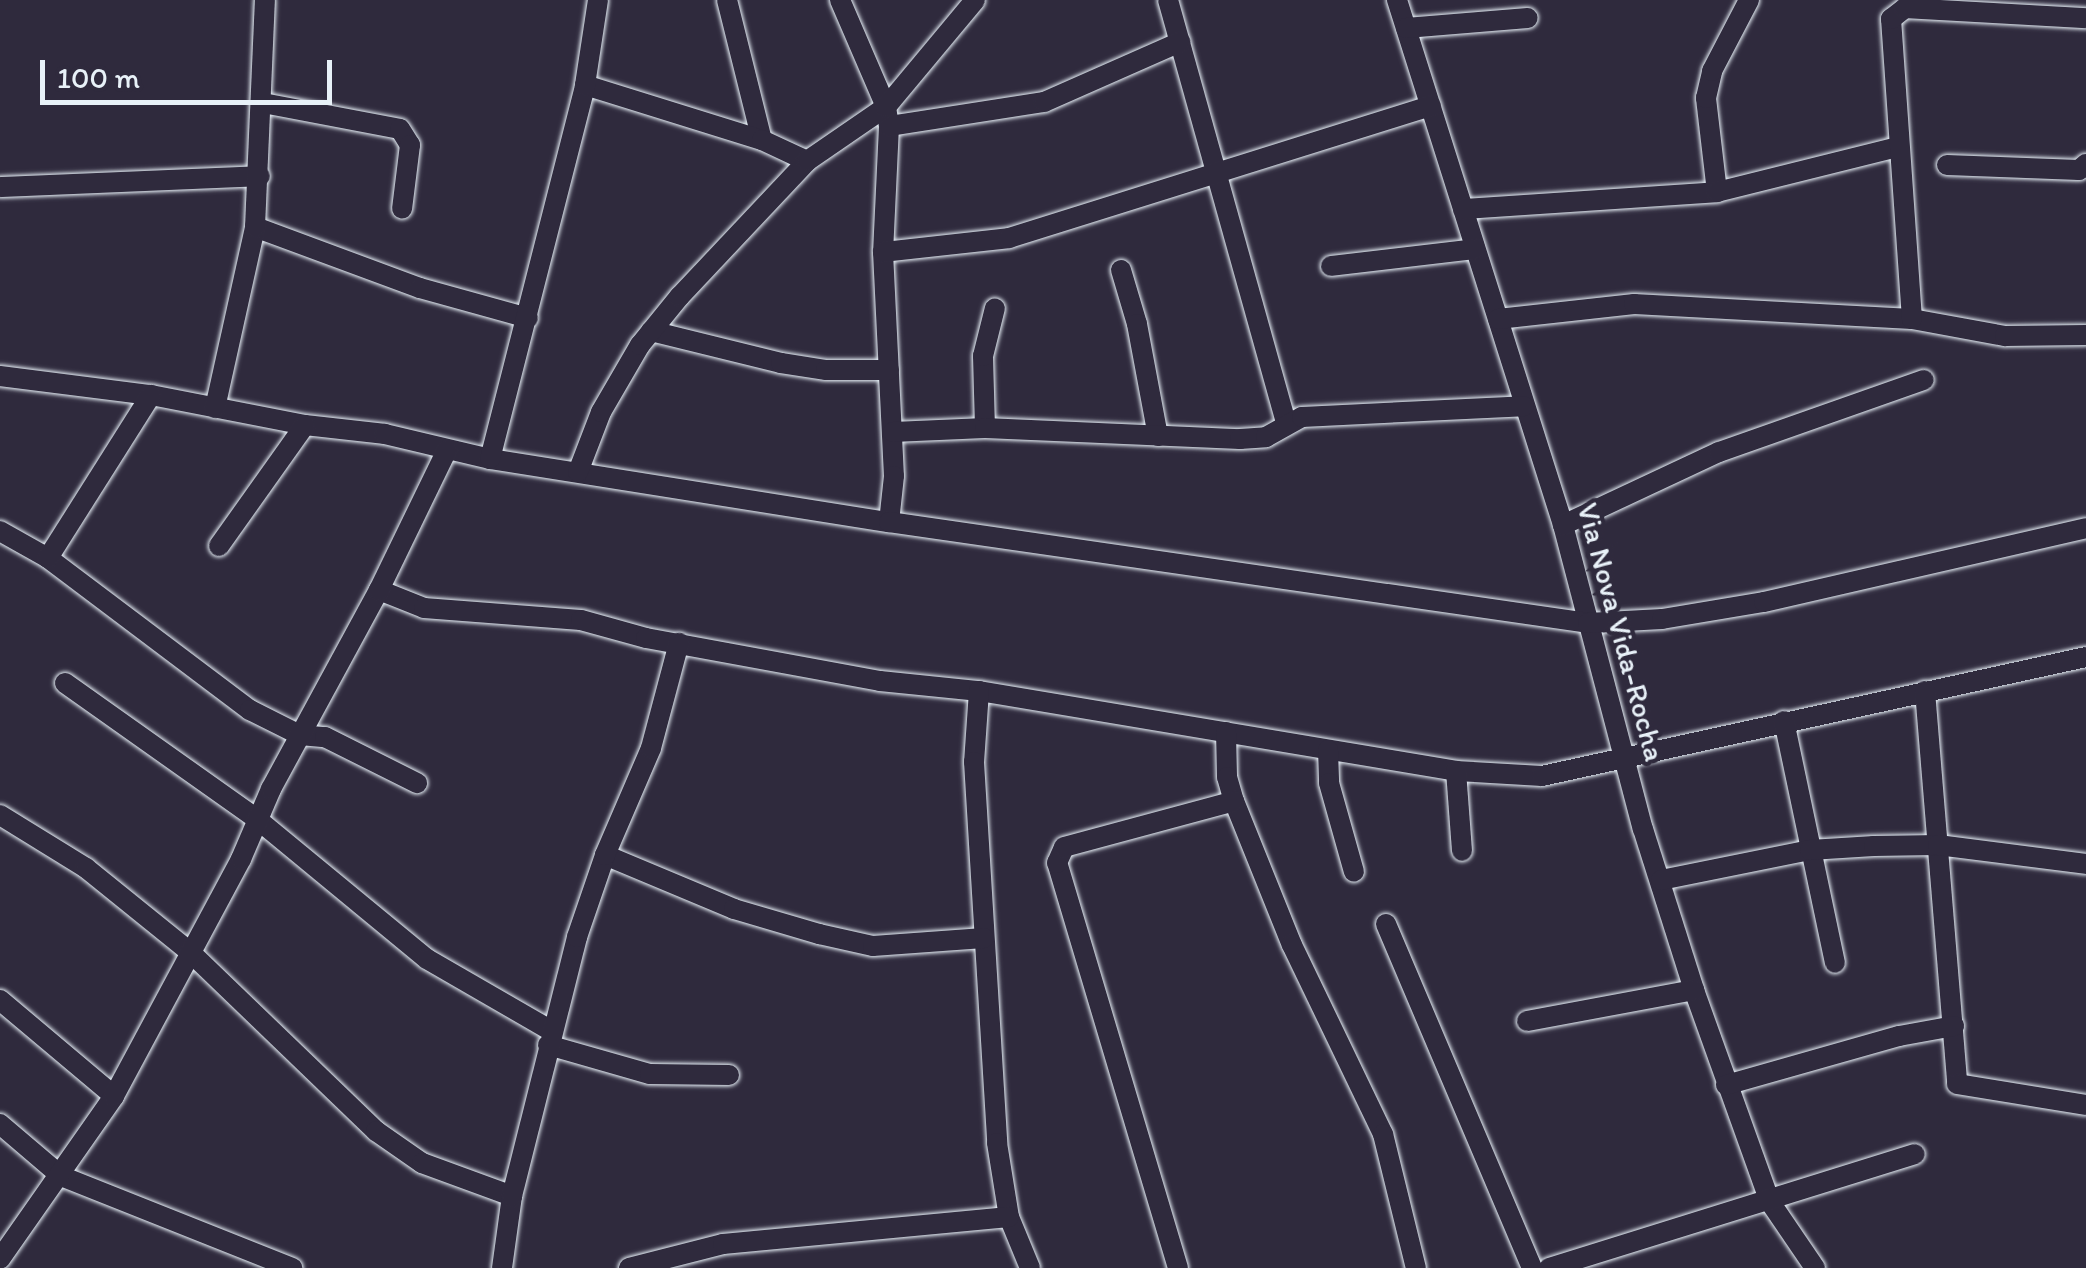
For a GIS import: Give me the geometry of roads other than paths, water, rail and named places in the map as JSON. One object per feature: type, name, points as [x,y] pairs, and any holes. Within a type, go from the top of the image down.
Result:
[{"type":"street","points":[[215,408],[255,227],[263,103],[264,0]]},
{"type":"street","points":[[490,458],[584,85],[598,0]]},
{"type":"street","points":[[728,0],[762,140]]},
{"type":"street","points":[[840,0],[888,116],[882,252],[893,432],[889,522]]},
{"type":"street","points":[[888,116],[975,0]]},
{"type":"street","points":[[1168,0],[1286,424]]},
{"type":"street","name":"Via Nova Vida-Rocha","points":[[1397,0],[1563,525],[1624,760],[1694,990],[1770,1202],[1813,1264]]},
{"type":"street","points":[[1717,192],[1706,98],[1712,71],[1749,0]]},
{"type":"street","points":[[1912,320],[1891,32],[1897,12],[1905,8],[2086,18]]},
{"type":"street","points":[[1406,28],[1528,18]]},
{"type":"street","points":[[578,472],[601,412],[652,331],[737,232],[807,160],[888,116],[1044,102],[1180,42]]},
{"type":"street","points":[[584,85],[762,140],[807,160]]},
{"type":"street","points":[[263,103],[400,129],[410,145],[402,209]]},
{"type":"street","points":[[882,252],[1009,238],[1431,106]]},
{"type":"street","points":[[1463,209],[1717,192],[1897,147]]},
{"type":"street","points":[[1947,165],[2079,170],[2086,164]]},
{"type":"street","points":[[0,187],[260,176]]},
{"type":"street","points":[[255,227],[420,288],[528,318]]},
{"type":"street","points":[[1331,266],[1475,249]]},
{"type":"street","points":[[1121,270],[1158,436]]},
{"type":"street","points":[[1498,319],[1634,304],[1912,320],[1990,335],[2086,336]]},
{"type":"street","points":[[985,428],[983,356],[995,308]]},
{"type":"street","points":[[652,331],[780,364],[826,370],[889,370]]},
{"type":"street","points":[[0,376],[151,395],[305,425],[384,434],[490,458],[889,522],[1588,622],[1662,619],[1746,605],[2086,528]]},
{"type":"street","points":[[1563,525],[1719,452],[1924,380]]},
{"type":"street","points":[[48,558],[151,395]]},
{"type":"street","points":[[893,432],[985,428],[1266,437],[1286,424],[1318,416],[1410,415],[1524,406]]},
{"type":"street","points":[[219,546],[305,425]]},
{"type":"street","points":[[0,1258],[62,1176],[114,1096],[241,859],[257,818],[379,590],[447,450]]},
{"type":"street","points":[[0,531],[48,558],[250,710],[300,735],[324,737],[417,783]]},
{"type":"street","points":[[379,590],[424,608],[581,620],[678,644],[880,681],[978,691],[1456,771],[1542,776],[2086,657]]},
{"type":"street","points":[[502,1268],[512,1196],[549,1038],[605,855],[651,748],[678,644]]},
{"type":"street","points":[[66,683],[257,818],[427,959],[549,1038],[650,1074],[729,1075]]},
{"type":"street","points":[[978,691],[974,762],[997,1142],[1009,1217],[1030,1268]]},
{"type":"street","points":[[1925,691],[1961,1088],[2086,1106]]},
{"type":"street","points":[[1784,721],[1835,963]]},
{"type":"street","points":[[1226,732],[1227,777],[1234,801],[1292,944],[1376,1116],[1416,1268]]},
{"type":"street","points":[[1328,750],[1329,783],[1354,872]]},
{"type":"street","points":[[1456,771],[1462,851]]},
{"type":"street","points":[[1178,1268],[1057,863],[1064,846],[1234,801]]},
{"type":"street","points":[[0,815],[86,868],[190,951],[376,1131],[422,1163],[512,1196]]},
{"type":"street","points":[[1661,880],[1810,850],[1938,845],[2086,864]]},
{"type":"street","points":[[605,855],[734,909],[819,934],[874,946],[984,938]]},
{"type":"street","points":[[1386,924],[1532,1268]]},
{"type":"street","points":[[1527,1021],[1694,990]]},
{"type":"street","points":[[0,1000],[114,1096]]},
{"type":"street","points":[[1726,1084],[1884,1040],[1954,1026]]},
{"type":"street","points":[[0,1124],[62,1176],[292,1268]]},
{"type":"street","points":[[1548,1268],[1915,1154]]},
{"type":"street","points":[[629,1268],[722,1244],[1009,1217]]},
{"type":"street","points":[[1813,1264],[1833,1268]]}]
